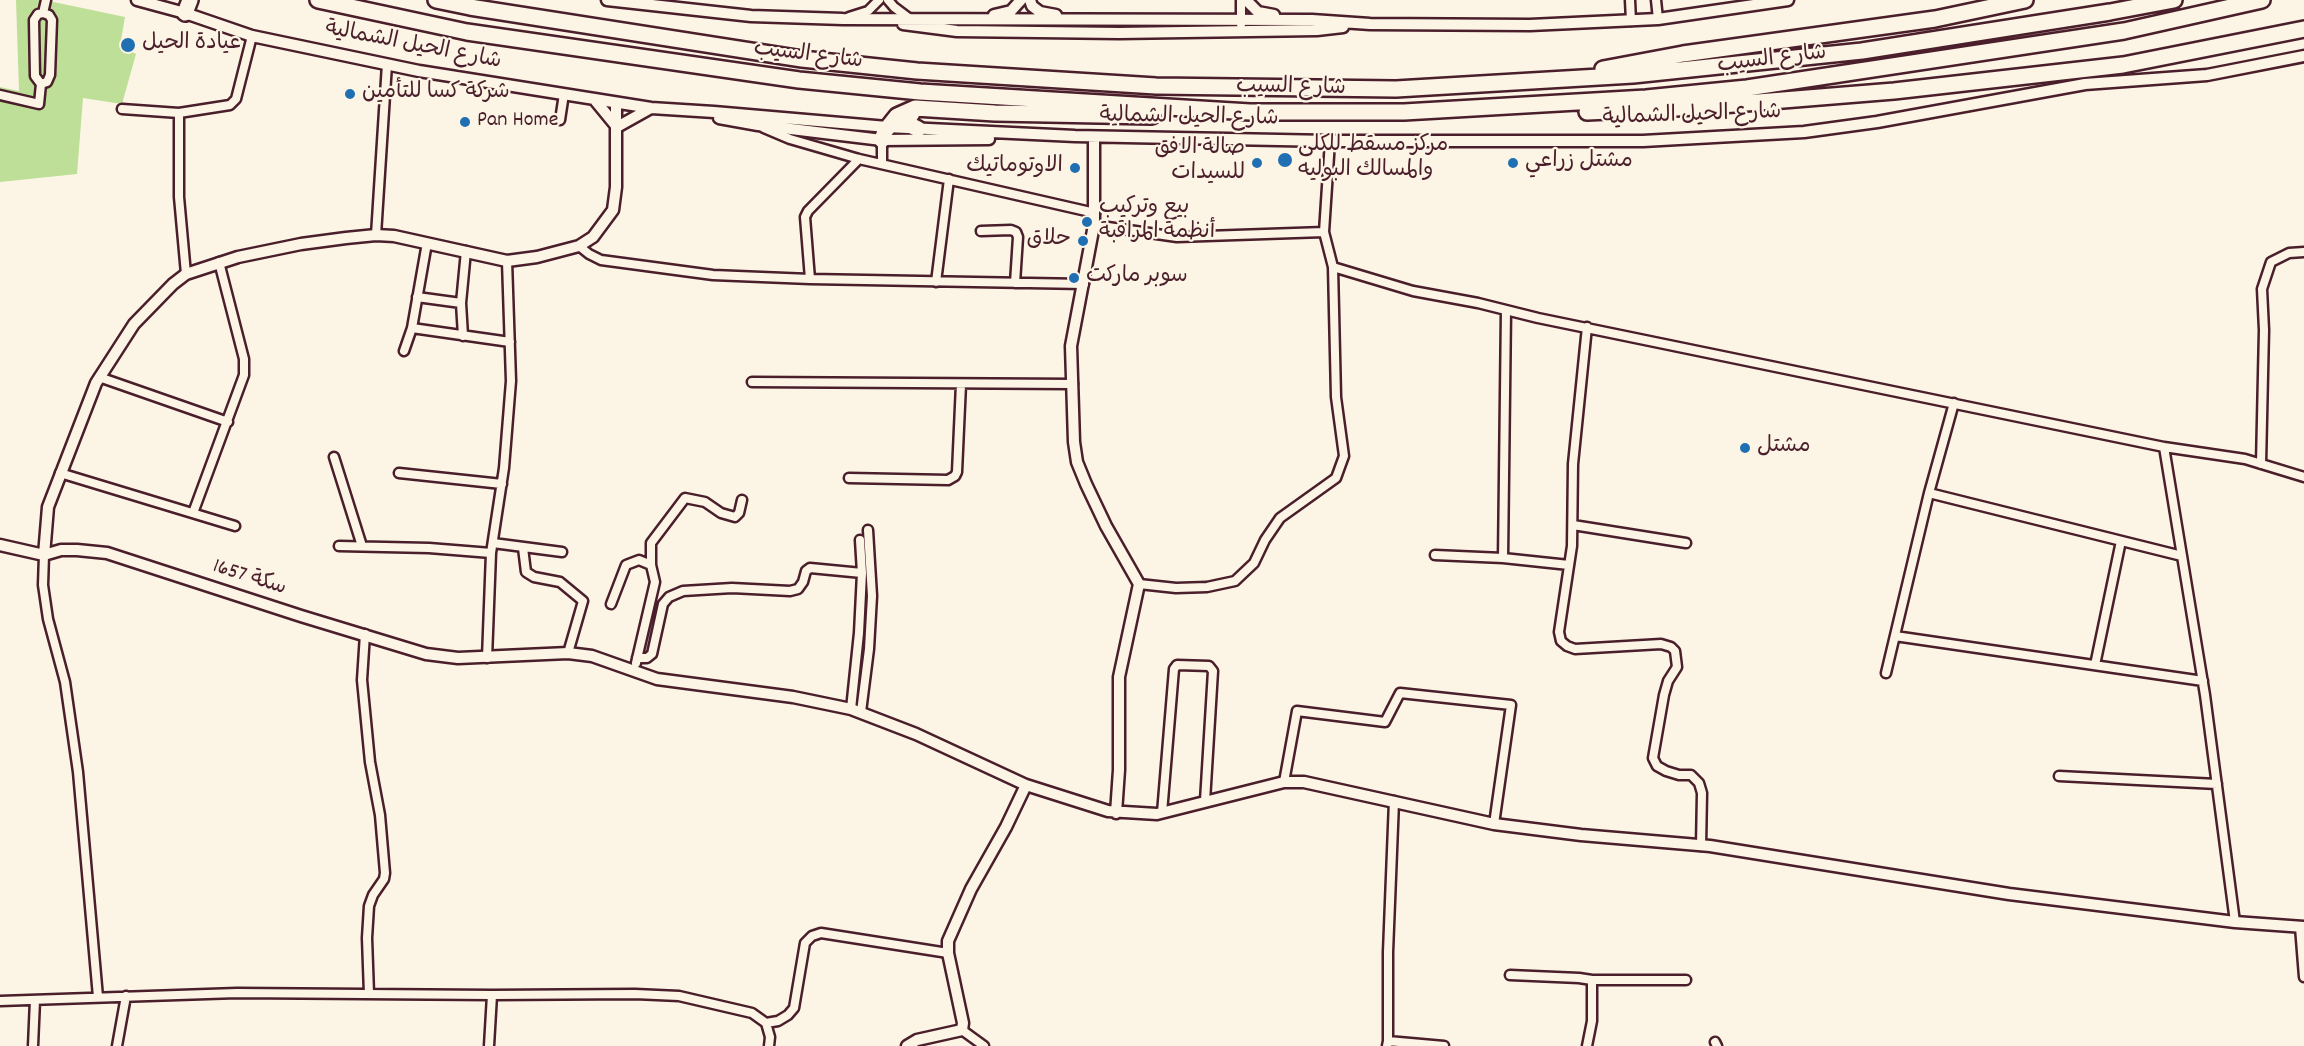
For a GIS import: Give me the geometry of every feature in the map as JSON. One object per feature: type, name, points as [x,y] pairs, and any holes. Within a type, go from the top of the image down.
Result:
[{"type":"highway","name":"شارع السيب","points":[[318,0],[467,32],[799,80],[920,92],[1250,112],[1404,112],[1646,98],[1747,88],[2124,31],[2262,0]]},
{"type":"highway","name":"شارع السيب","points":[[436,0],[802,59],[918,71],[1156,86],[1396,89],[1633,75],[1862,51],[2174,0]]},
{"type":"highway","points":[[1547,80],[1683,54],[1935,19],[2025,0]]},
{"type":"highway","points":[[1404,112],[1550,114],[1697,107],[1894,91],[2123,65],[2304,29]]},
{"type":"highway","points":[[915,108],[908,120],[910,125],[918,129]]},
{"type":"highway","points":[[885,133],[897,116],[915,108],[995,113],[1234,117],[1250,112]]},
{"type":"street","points":[[43,13],[46,0]]},
{"type":"street","name":"شارع الحيل الشمالية","points":[[137,0],[187,6],[252,36],[387,64],[651,108],[714,112],[885,133],[918,129],[1094,137],[1330,141],[1643,141],[1804,132],[1877,122],[2085,84],[2206,75],[2304,56]]},
{"type":"street","points":[[607,0],[751,16],[843,19],[1172,20],[1317,30],[1370,24]]},
{"type":"street","points":[[843,19],[868,11],[881,0]]},
{"type":"street","points":[[881,0],[882,20]]},
{"type":"street","points":[[888,0],[910,19]]},
{"type":"street","points":[[976,20],[986,15],[1000,15],[1011,11],[1021,0]]},
{"type":"street","points":[[1030,0],[1032,6],[1040,12],[1052,15],[1160,15],[1172,20]]},
{"type":"street","points":[[1241,26],[1242,0]]},
{"type":"street","points":[[1246,0],[1258,12],[1269,15],[1298,15],[1312,20]]},
{"type":"street","points":[[1630,0],[1631,21]]},
{"type":"street","points":[[1656,0],[1658,19]]},
{"type":"street","points":[[882,20],[924,28],[957,31],[1241,26],[1312,20],[1370,24],[1530,25],[1658,19],[1788,0]]},
{"type":"street","points":[[0,95],[39,104],[41,84],[35,76],[34,20],[38,14],[43,13],[49,15],[52,20],[50,75],[47,82],[41,84]]},
{"type":"street","points":[[122,109],[179,113],[230,105],[236,99],[252,36]]},
{"type":"street","points":[[376,236],[387,64]]},
{"type":"street","points":[[560,120],[564,94]]},
{"type":"street","points":[[594,99],[617,127]]},
{"type":"street","points":[[98,997],[78,772],[65,682],[48,619],[43,585],[48,507],[99,377],[134,324],[173,284],[186,274],[219,262],[301,244],[376,236],[394,236],[507,261],[537,257],[579,246],[593,237],[613,210],[620,103]]},
{"type":"street","points":[[617,127],[651,108]]},
{"type":"street","name":"شارع الحيل الشمالية","points":[[686,111],[798,131],[1037,140],[1075,136]]},
{"type":"street","points":[[179,113],[178,197],[186,274]]},
{"type":"street","points":[[758,125],[790,139],[859,159],[1095,213]]},
{"type":"street","points":[[882,164],[885,133]]},
{"type":"street","points":[[1094,137],[1094,225],[1071,346],[1074,442],[1077,462],[1106,526],[1139,584],[1119,677],[1119,770],[1116,813]]},
{"type":"street","points":[[1139,584],[1176,588],[1207,587],[1235,581],[1254,563],[1265,540],[1280,518],[1336,478],[1344,456],[1336,397],[1333,267],[1324,232],[1330,141]]},
{"type":"street","points":[[810,279],[805,217],[808,211],[859,159]]},
{"type":"street","points":[[936,282],[950,179]]},
{"type":"street","points":[[1094,225],[1177,237],[1324,232]]},
{"type":"street","points":[[981,231],[1016,232],[1018,237],[1015,283]]},
{"type":"street","points":[[404,351],[411,328],[427,243]]},
{"type":"street","points":[[579,246],[602,260],[713,275],[1084,284]]},
{"type":"street","points":[[463,336],[461,303],[466,251]]},
{"type":"street","points":[[2261,464],[2264,330],[2262,290],[2271,262],[2289,253],[2304,252]]},
{"type":"street","points":[[487,658],[491,553],[508,427],[510,342],[507,261]]},
{"type":"street","points":[[194,513],[244,375],[244,359],[219,262]]},
{"type":"street","points":[[1333,267],[1413,291],[2164,447],[2245,459],[2304,477]]},
{"type":"street","points":[[417,297],[461,303]]},
{"type":"street","points":[[1503,558],[1506,310]]},
{"type":"street","points":[[1587,327],[1573,464],[1573,525],[1559,632],[1562,641],[1575,649],[1661,644],[1676,651],[1677,667],[1668,681],[1664,695],[1653,758],[1656,765],[1666,771],[1679,775],[1692,775],[1699,783],[1702,793],[1701,846]]},
{"type":"street","points":[[411,328],[510,342]]},
{"type":"street","points":[[99,377],[228,422]]},
{"type":"street","points":[[752,382],[1072,384]]},
{"type":"street","points":[[849,478],[948,480],[955,477],[961,384]]},
{"type":"street","points":[[1886,673],[1953,403]]},
{"type":"street","points":[[2164,447],[2203,681],[2235,922]]},
{"type":"street","points":[[334,457],[362,546]]},
{"type":"street","points":[[60,473],[235,526]]},
{"type":"street","points":[[399,473],[501,484]]},
{"type":"street","points":[[1929,493],[2182,556]]},
{"type":"street","points":[[634,672],[655,582],[651,565],[651,543],[685,498],[705,502],[721,513],[735,517],[740,513],[742,500]]},
{"type":"street","points":[[1573,525],[1686,543]]},
{"type":"street","points":[[856,711],[868,649],[872,596],[868,530]]},
{"type":"street","points":[[856,711],[862,573],[860,540]]},
{"type":"street","points":[[2095,665],[2121,541]]},
{"type":"street","points":[[493,543],[562,552]]},
{"type":"street","name":"سكة 1657","points":[[0,545],[44,555],[61,550],[107,553],[290,613],[426,654],[458,658],[487,658],[568,653],[610,661],[657,679],[793,697],[856,711],[967,756],[1026,785],[1116,813],[1162,813],[1284,782],[1304,782],[1494,824],[1581,836],[1701,846],[2009,894],[2235,922],[2302,927]]},
{"type":"street","points":[[339,546],[429,548],[491,553]]},
{"type":"street","points":[[523,548],[526,572],[534,577],[560,582],[583,601],[568,653]]},
{"type":"street","points":[[1436,555],[1503,558],[1569,565]]},
{"type":"street","points":[[611,604],[626,565],[639,560],[651,565]]},
{"type":"street","points":[[637,658],[647,658],[652,654],[663,604],[669,597],[683,591],[732,588],[790,591],[798,589],[806,571],[810,568],[862,573]]},
{"type":"street","points":[[365,634],[362,680],[370,762],[381,815],[385,873],[369,906],[367,938],[369,994]]},
{"type":"street","points":[[1895,636],[2203,681]]},
{"type":"street","points":[[1162,813],[1174,669],[1177,664],[1209,666],[1214,671],[1205,801]]},
{"type":"street","points":[[1284,782],[1297,711],[1385,722],[1400,693],[1511,705],[1494,824]]},
{"type":"street","points":[[2059,776],[2217,784]]},
{"type":"street","points":[[962,1030],[963,1023],[948,953],[948,941],[962,908],[1026,785]]},
{"type":"street","points":[[1394,801],[1388,952],[1388,1044],[1444,1046]]},
{"type":"street","points":[[2302,927],[2304,978]]},
{"type":"street","points":[[766,1023],[778,1021],[789,1015],[794,1008],[806,943],[812,936],[821,933],[948,953]]},
{"type":"street","points":[[1510,975],[1592,980],[1686,980]]},
{"type":"street","points":[[1587,1046],[1592,1021],[1592,980]]},
{"type":"street","points":[[0,1001],[126,996],[369,994],[679,996],[752,1012],[766,1023],[770,1037],[769,1046]]},
{"type":"street","points":[[489,1046],[492,995]]},
{"type":"street","points":[[117,1046],[126,996]]},
{"type":"street","points":[[33,1046],[35,1000]]},
{"type":"street","points":[[907,1046],[917,1040],[962,1030],[984,1046]]},
{"type":"green space","points":[[16,0],[44,0],[125,17],[120,46],[136,54],[122,104],[83,98],[77,174],[0,182],[0,87],[19,91]]},
{"type":"place","name":"عيادة الحيل","points":[[128,45]]},
{"type":"place","name":"شركة كسا للتأمين","points":[[350,94]]},
{"type":"place","name":"Pan Home","points":[[465,122]]},
{"type":"place","name":"مركز مسقط للكلى والمسالك البوليه","points":[[1285,160]]},
{"type":"place","name":"صالة الافق للسيدات","points":[[1257,163]]},
{"type":"place","name":"مشتل زراعي","points":[[1513,163]]},
{"type":"place","name":"الاوتوماتيك","points":[[1075,168]]},
{"type":"place","name":"بيع وتركيب أنظمة المراقبة","points":[[1087,222]]},
{"type":"place","name":"حلاق","points":[[1083,241]]},
{"type":"place","name":"سوبر ماركت","points":[[1074,278]]},
{"type":"place","name":"مشتل","points":[[1745,448]]}]
